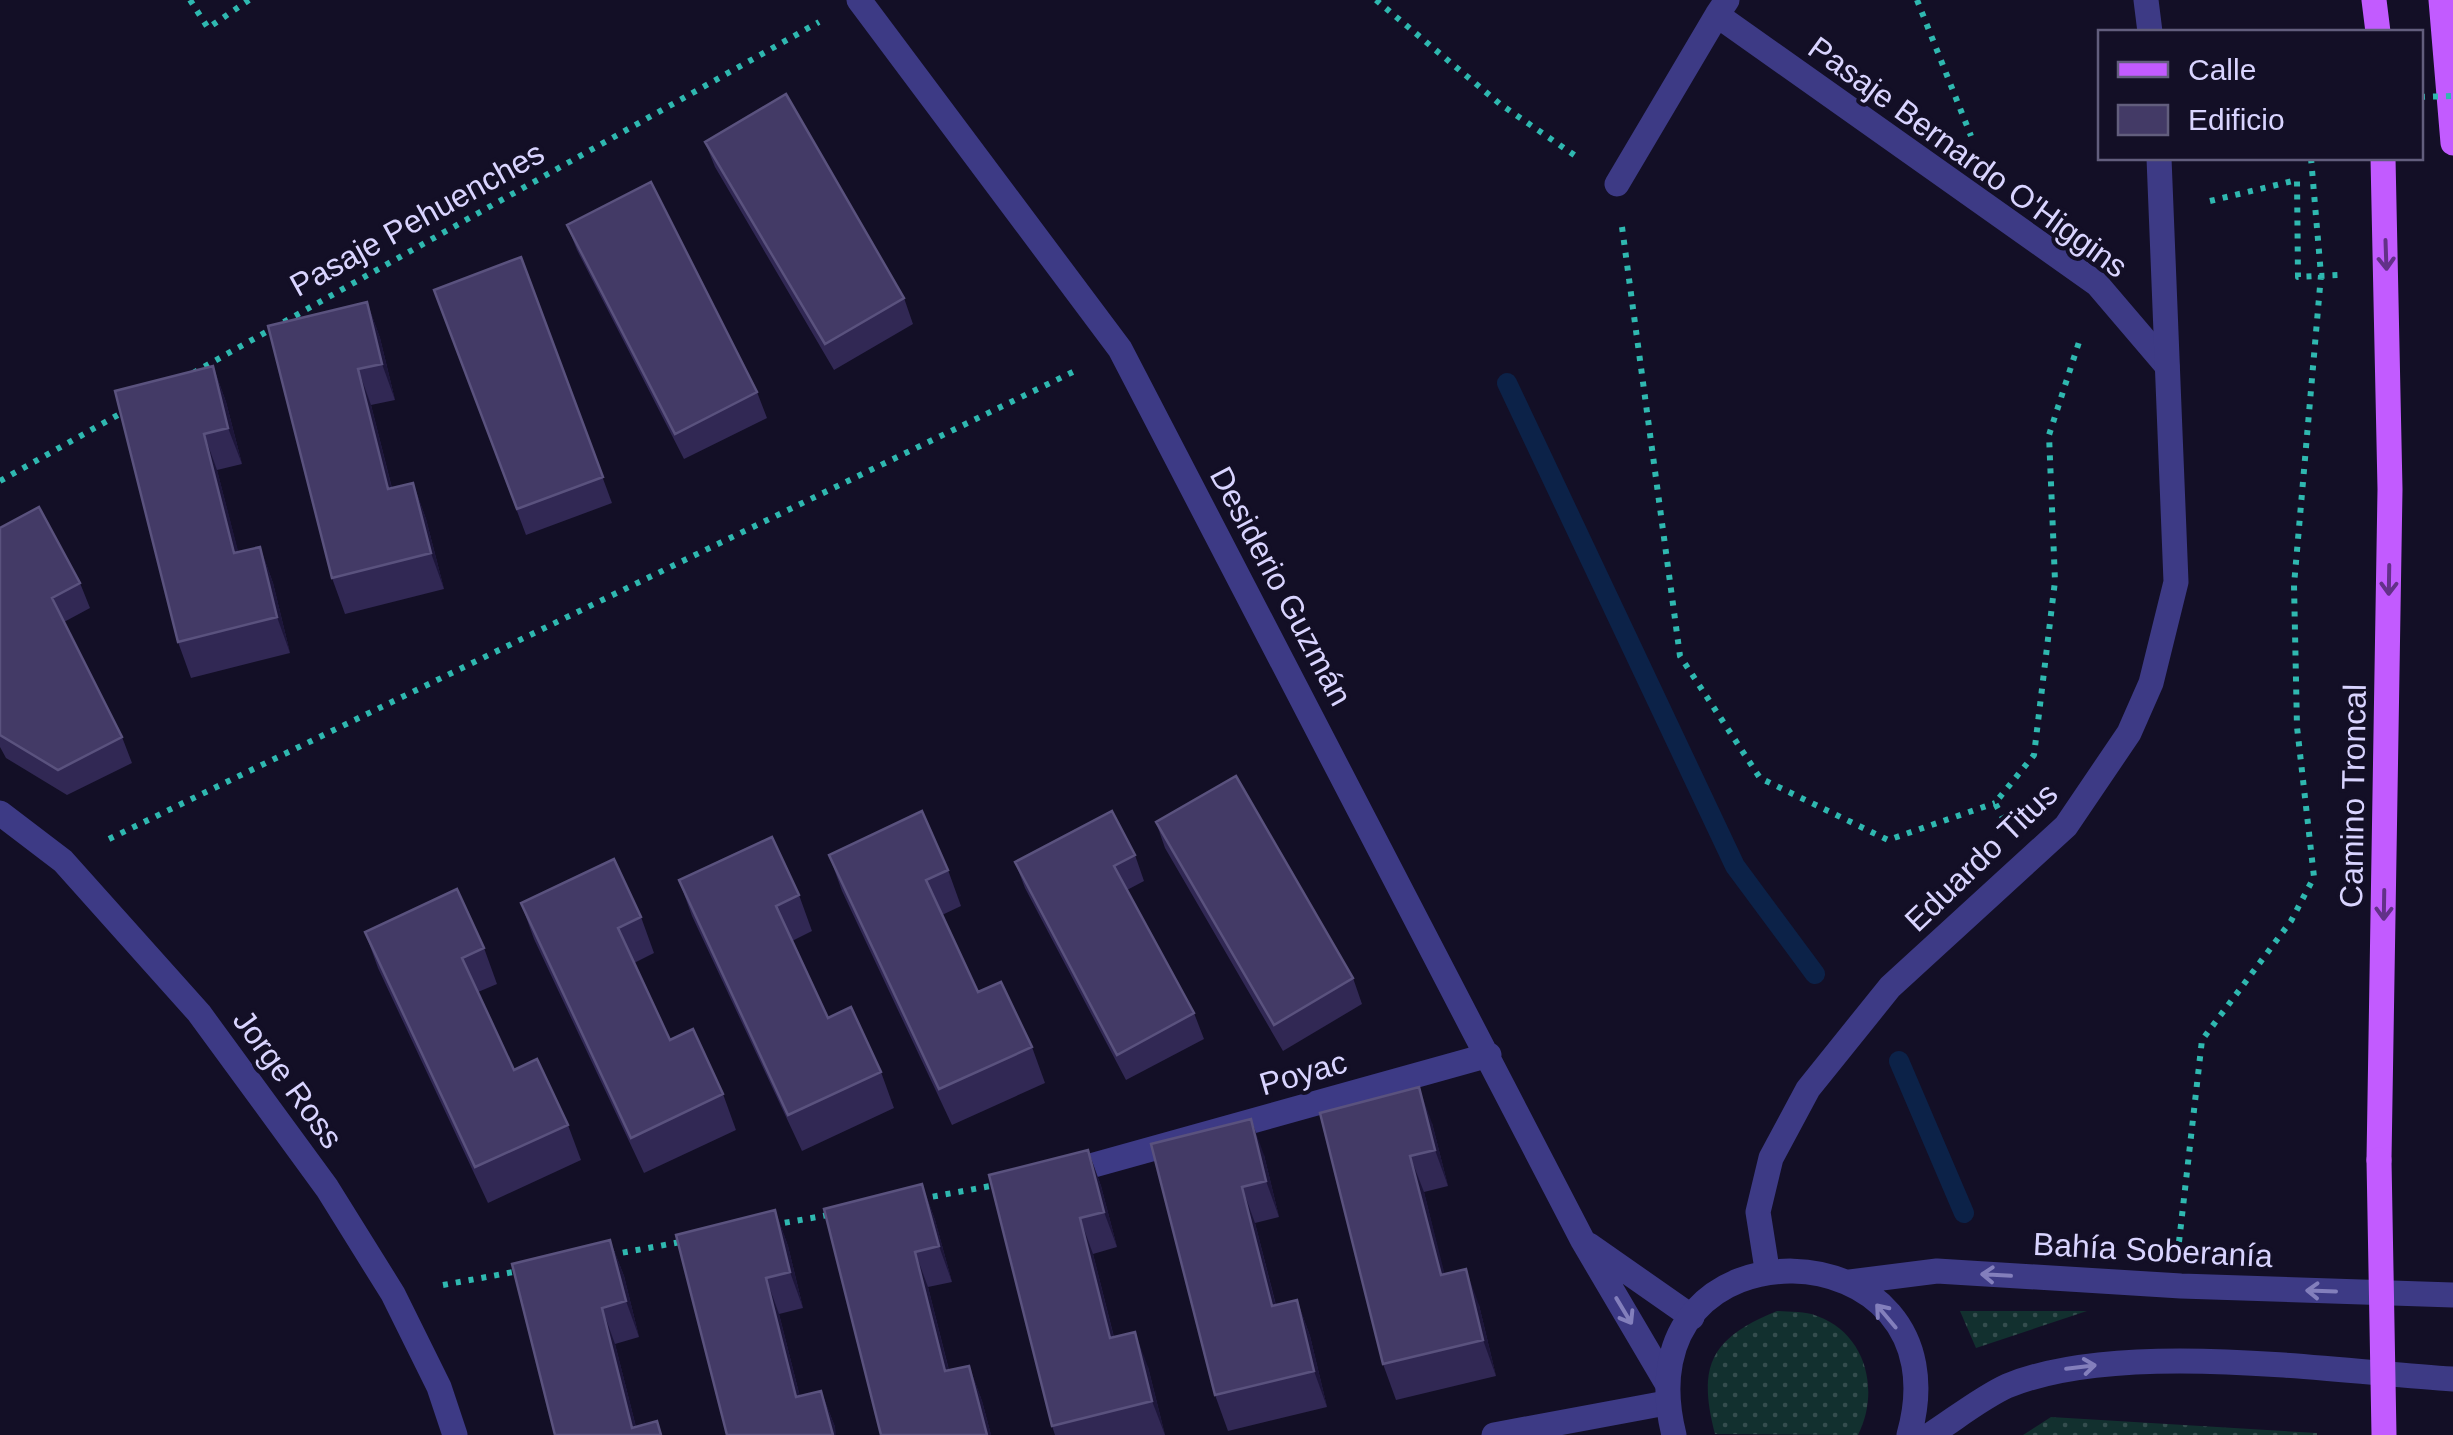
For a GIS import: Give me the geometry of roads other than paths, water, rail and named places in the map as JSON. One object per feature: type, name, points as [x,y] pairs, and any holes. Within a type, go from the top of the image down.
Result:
[{"type":"main road","points":[[2374,0],[2378,30]]},
{"type":"main road","points":[[2441,0],[2453,143]]},
{"type":"main road","name":"Camino Troncal","points":[[2383,160],[2390,489],[2380,1160],[2384,1435]]},
{"type":"street","name":"Desiderio Guzmán","points":[[859,0],[1120,349],[1583,1240],[1666,1392]]},
{"type":"street","points":[[2146,0],[2150,30]]},
{"type":"street","name":"Pasaje Bernardo O'Higgins","points":[[1617,184],[1722,7],[2097,284],[2167,366]]},
{"type":"street","name":"Eduardo Titus","points":[[1767,1269],[1758,1212],[1762,1194],[1771,1158],[1808,1089],[1890,987],[2027,866],[2066,826],[2128,734],[2151,682],[2176,582],[2159,160]]},
{"type":"street","name":"Jorge Ross","points":[[0,812],[63,861],[199,1013],[327,1188],[392,1294],[439,1388],[455,1435]]},
{"type":"street","name":"Poyac","points":[[1076,1170],[1489,1055]]},
{"type":"street","name":"Desiderio Guzmán","points":[[1583,1240],[1692,1317]]},
{"type":"street","points":[[1674,1435],[1666,1392],[1675,1347],[1692,1317],[1726,1286],[1767,1269],[1810,1268],[1850,1282],[1888,1313],[1912,1356],[1917,1405],[1909,1435]]},
{"type":"street","name":"Bahía Soberanía","points":[[1850,1282],[1937,1271],[2182,1286],[2453,1295]]},
{"type":"street","points":[[1930,1435],[2005,1387],[2061,1370],[2130,1361],[2453,1379]]},
{"type":"street","points":[[1494,1435],[1666,1392]]},
{"type":"waterway","points":[[1507,383],[1735,866],[1815,974]]},
{"type":"waterway","points":[[1899,1061],[1964,1213]]}]
